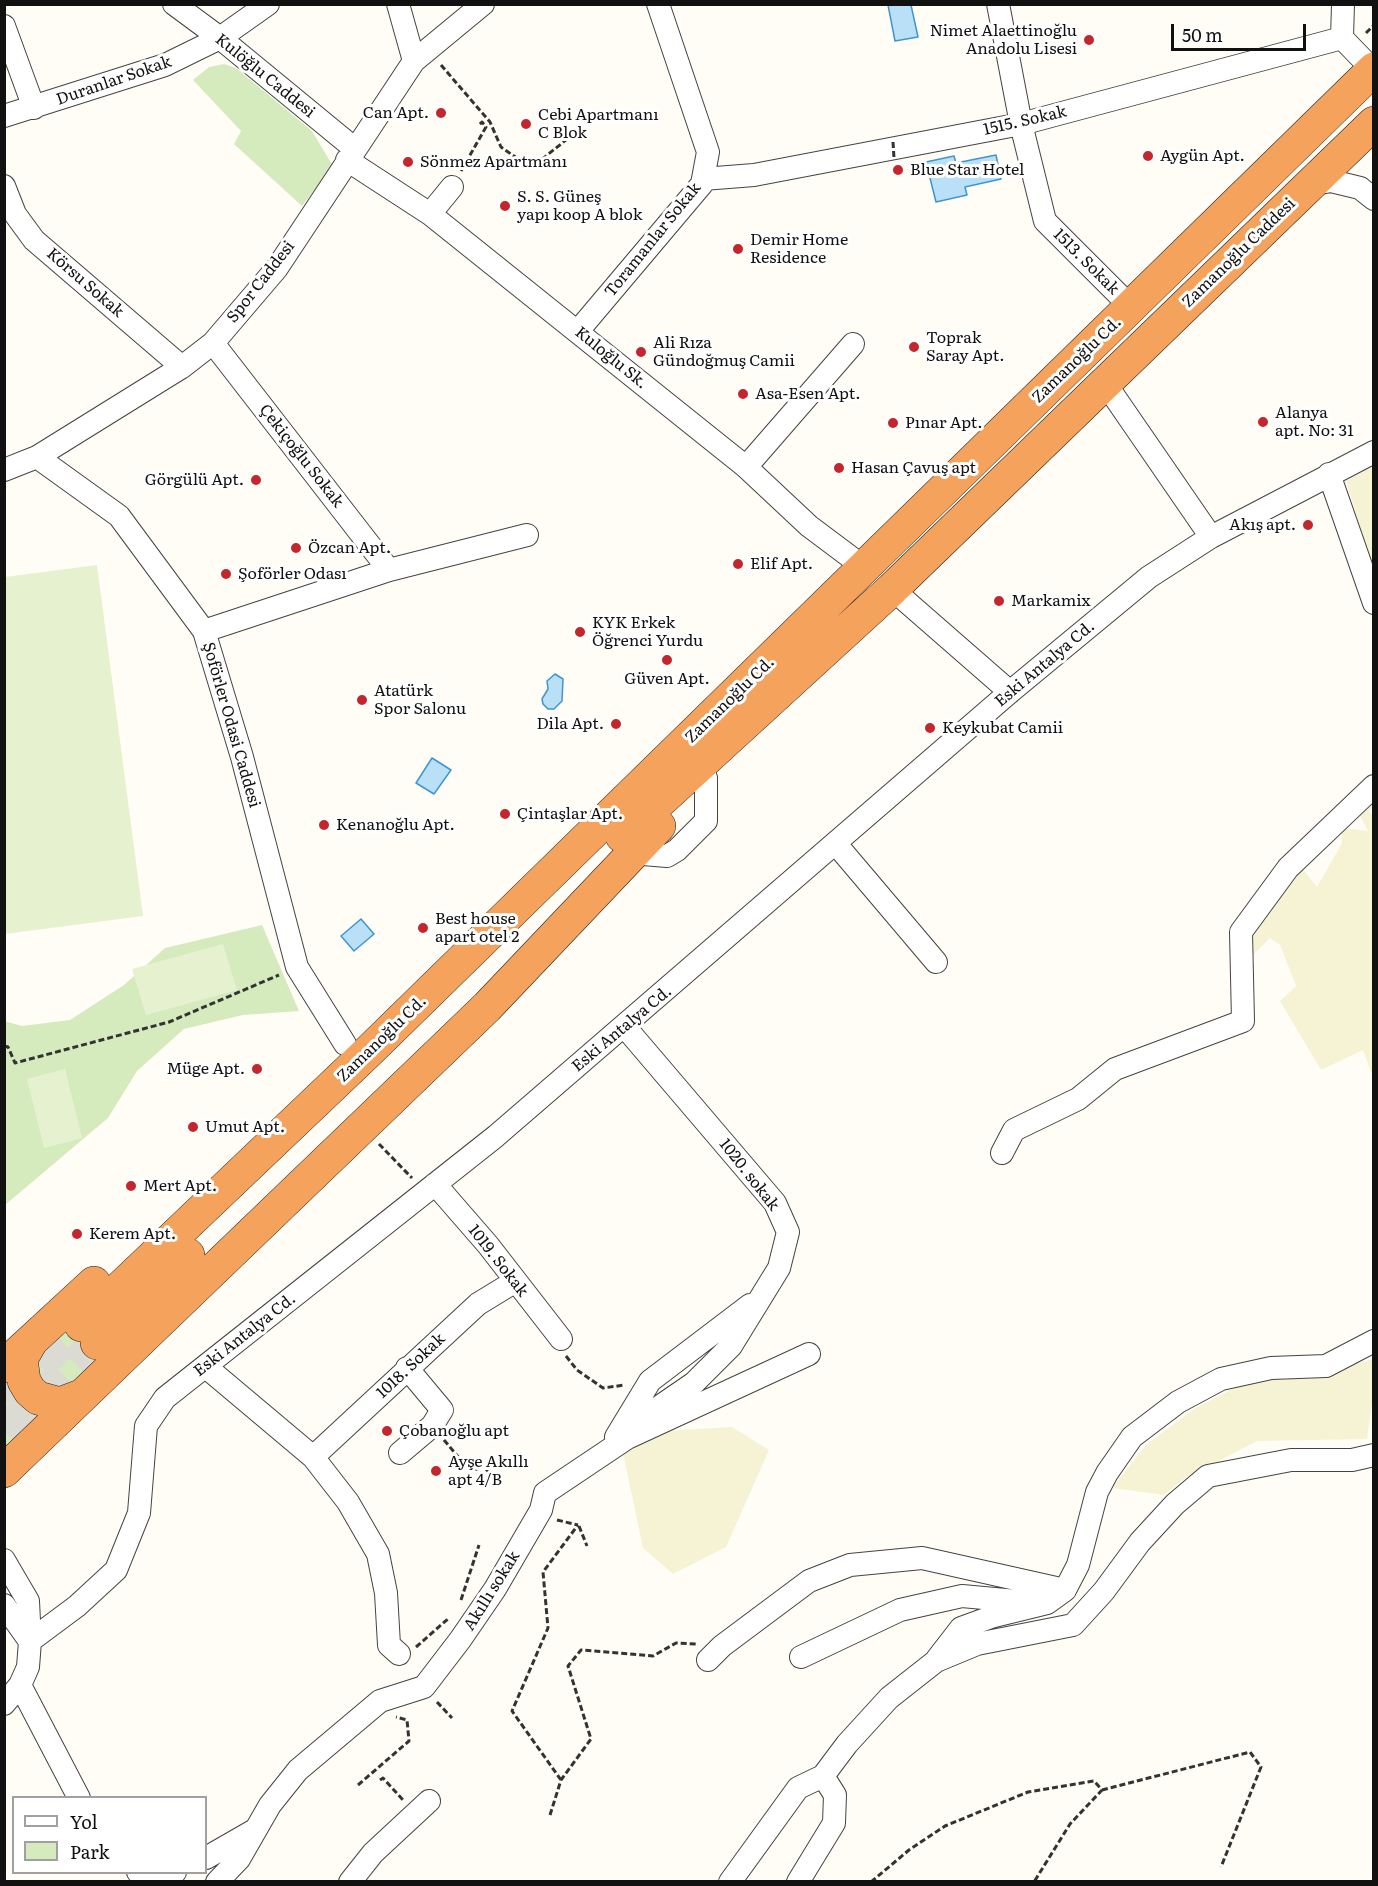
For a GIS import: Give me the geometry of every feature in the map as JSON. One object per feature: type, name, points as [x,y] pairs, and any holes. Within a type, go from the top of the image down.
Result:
[{"type":"highway","name":"Zamanoğlu Cd.","points":[[1105,382],[892,589],[608,848],[89,1334],[360,1061],[1373,70]]},
{"type":"highway","name":"Zamanoğlu Caddesi","points":[[1105,382],[1374,123]]},
{"type":"highway","points":[[4,1472],[486,1006],[631,853],[706,778],[746,724]]},
{"type":"highway","points":[[4,1366],[18,1346],[596,810],[700,730]]},
{"type":"highway","points":[[18,1346],[24,1381],[38,1398],[60,1404],[81,1396]]},
{"type":"street","name":"Kulöğlu Caddesi","points":[[174,4],[220,38],[351,154]]},
{"type":"street","name":"Duranlar Sokak","points":[[4,116],[165,65],[220,38],[268,4]]},
{"type":"street","points":[[398,4],[425,60]]},
{"type":"street","name":"Spor Caddesi","points":[[4,470],[37,456],[182,367],[213,343],[277,268],[351,154],[425,60],[483,4]]},
{"type":"street","name":"Toramanlar Sokak","points":[[578,331],[702,184],[708,152],[658,4]]},
{"type":"street","name":"1513. Sokak","points":[[998,4],[1021,124],[1045,221],[1131,307]]},
{"type":"street","points":[[1343,4],[1353,36],[1373,70]]},
{"type":"street","points":[[4,26],[34,108]]},
{"type":"street","name":"1515. Sokak","points":[[703,179],[754,176],[1021,124],[1353,36]]},
{"type":"street","name":"Kuloğlu Sk.","points":[[351,154],[578,331],[746,467],[809,526],[865,568]]},
{"type":"street","points":[[1309,185],[1332,181],[1360,188],[1374,199]]},
{"type":"street","name":"Körsu Sokak","points":[[4,186],[15,214],[34,240],[182,367]]},
{"type":"street","points":[[430,214],[452,187]]},
{"type":"street","name":"Çekiçoğlu Sokak","points":[[213,343],[389,570]]},
{"type":"street","points":[[746,467],[853,344]]},
{"type":"street","points":[[1105,382],[1211,537]]},
{"type":"street","name":"Eski Antalya Cd.","points":[[30,1641],[76,1606],[116,1570],[139,1513],[146,1426],[165,1398],[435,1184],[625,1027],[1010,692],[1149,577],[1211,537],[1374,452]]},
{"type":"street","name":"Şoförler Odasi Caddesi","points":[[37,456],[119,516],[204,631],[242,757],[297,967],[345,1044]]},
{"type":"street","points":[[1329,474],[1374,603]]},
{"type":"street","points":[[204,631],[389,570],[527,535]]},
{"type":"street","points":[[892,589],[1010,692]]},
{"type":"street","points":[[1002,1153],[1014,1130],[1078,1099],[1115,1069],[1244,1021],[1241,932],[1288,868],[1374,786]]},
{"type":"street","points":[[836,844],[936,962]]},
{"type":"street","name":"1020. sokak","points":[[618,1443],[659,1407],[694,1383],[731,1346],[766,1293],[779,1268],[788,1232],[775,1203],[625,1027]]},
{"type":"street","name":"1019. Sokak","points":[[435,1184],[488,1245],[514,1282],[561,1339]]},
{"type":"street","name":"1018. Sokak","points":[[313,1457],[478,1304],[514,1282]]},
{"type":"street","points":[[618,1443],[650,1381],[766,1293]]},
{"type":"street","points":[[730,1881],[798,1788],[823,1776],[847,1744],[889,1698],[936,1661],[961,1628],[1056,1596],[1078,1565],[1096,1492],[1132,1437],[1178,1402],[1221,1379],[1271,1368],[1326,1366],[1374,1341]]},
{"type":"street","name":"Akıllı sokak","points":[[217,1881],[239,1859],[253,1831],[298,1770],[380,1701],[424,1687],[495,1589],[541,1510],[545,1494],[618,1443],[809,1354]]},
{"type":"street","points":[[206,1367],[313,1457],[348,1502],[378,1554],[386,1593],[389,1645],[399,1654]]},
{"type":"street","points":[[400,1454],[432,1426],[442,1410],[407,1368]]},
{"type":"street","points":[[936,1661],[977,1644],[1073,1625],[1104,1591],[1140,1542],[1175,1504],[1208,1476],[1291,1460],[1352,1460],[1374,1455]]},
{"type":"street","points":[[715,1653],[809,1581],[850,1565],[921,1558],[1056,1596]]},
{"type":"street","points":[[4,1560],[28,1601],[30,1641],[28,1667],[20,1685],[4,1704]]},
{"type":"street","points":[[801,1656],[900,1610],[962,1596],[1056,1596]]},
{"type":"street","points":[[4,1605],[30,1641]]},
{"type":"street","points":[[20,1685],[78,1796]]},
{"type":"street","points":[[798,1881],[834,1823],[835,1795],[823,1776]]},
{"type":"street","points":[[350,1881],[373,1852],[422,1807]]},
{"type":"street","points":[[207,1857],[253,1831]]},
{"type":"street","points":[[144,1874],[150,1876],[162,1874]]},
{"type":"path","points":[[1353,36],[1374,25]]},
{"type":"path","points":[[425,60],[490,122],[501,147],[531,168],[572,136]]},
{"type":"path","points":[[452,187],[486,127],[482,122],[478,126]]},
{"type":"path","points":[[892,142],[894,158]]},
{"type":"path","points":[[4,1046],[9,1047],[15,1063],[169,1022],[297,967]]},
{"type":"path","points":[[361,1126],[404,1170]]},
{"type":"path","points":[[561,1339],[567,1358],[577,1370],[603,1388],[650,1381]]},
{"type":"path","points":[[432,1426],[471,1472],[476,1468],[482,1475],[492,1466]]},
{"type":"path","points":[[561,1780],[512,1712],[548,1628],[543,1572],[578,1525],[587,1546]]},
{"type":"path","points":[[459,1609],[479,1545]]},
{"type":"path","points":[[550,1815],[561,1780],[591,1739],[568,1666],[581,1650],[653,1656],[676,1643],[715,1653]]},
{"type":"path","points":[[358,1785],[410,1741],[406,1720],[394,1716],[363,1716]]},
{"type":"path","points":[[1034,1881],[1070,1824],[1102,1790],[1250,1752],[1261,1767],[1221,1867]]},
{"type":"path","points":[[380,1780],[383,1778],[422,1807]]},
{"type":"path","points":[[871,1881],[909,1850],[945,1826],[1028,1792],[1094,1781],[1102,1790]]},
{"type":"shaded area","points":[[1373,464],[1373,569],[1346,481]]},
{"type":"shaded area","points":[[1373,793],[1373,807],[1369,811],[1374,818],[1373,1077],[1363,1050],[1321,1070],[1280,1001],[1296,986],[1280,945],[1270,938],[1248,960],[1245,933],[1299,864],[1317,887],[1342,843],[1342,828],[1368,831],[1357,810]]},
{"type":"shaded area","points":[[1373,1359],[1373,1396],[1367,1439],[1257,1441],[1185,1478],[1164,1495],[1112,1488],[1146,1445],[1194,1409],[1244,1383],[1336,1369]]},
{"type":"shaded area","points":[[732,1427],[769,1450],[726,1547],[673,1574],[643,1548],[623,1453],[659,1431]]},
{"type":"green space","points":[[224,64],[236,68],[312,131],[333,166],[302,206],[234,144],[241,131],[193,80],[209,67]]},
{"type":"green space","points":[[97,565],[143,916],[5,934],[5,577]]},
{"type":"green space","points":[[262,925],[299,1011],[243,1015],[184,1029],[137,1071],[108,1118],[5,1205],[4,1021],[22,1026],[70,1020],[124,985],[165,948]]},
{"type":"green space","points":[[223,944],[237,990],[146,1015],[132,969]]},
{"type":"green space","points":[[65,1069],[82,1138],[44,1148],[27,1079]]},
{"type":"green space","points":[[68,1321],[105,1362],[73,1392],[46,1394],[30,1363]]},
{"type":"green space","points":[[13,1372],[43,1410],[5,1456],[5,1380]]},
{"type":"water","points":[[888,5],[911,5],[918,37],[895,41]]},
{"type":"water","points":[[996,155],[1001,179],[965,187],[967,195],[936,202],[926,162],[954,156],[956,163]]},
{"type":"water","points":[[555,674],[563,679],[562,701],[554,709],[548,709],[542,699],[548,689],[547,681]]},
{"type":"water","points":[[432,758],[451,770],[434,794],[416,783]]},
{"type":"water","points":[[361,919],[374,934],[354,951],[341,936]]},
{"type":"tunnel","points":[[4,1399],[81,1325]]},
{"type":"tunnel","points":[[4,1431],[97,1343]]},
{"type":"place","name":"Nimet Alaettinoğlu Anadolu Lisesi","points":[[1089,40]]},
{"type":"place","name":"Can Apt.","points":[[441,113]]},
{"type":"place","name":"Cebi Apartmanı C Blok","points":[[526,124]]},
{"type":"place","name":"Aygün Apt.","points":[[1148,156]]},
{"type":"place","name":"Sönmez Apartmanı","points":[[408,162]]},
{"type":"place","name":"Blue Star Hotel","points":[[898,170]]},
{"type":"place","name":"S. S. Güneş yapı koop A blok","points":[[505,206]]},
{"type":"place","name":"Demir Home Residence","points":[[738,249]]},
{"type":"place","name":"Toprak Saray Apt.","points":[[914,347]]},
{"type":"place","name":"Ali Rıza Gündoğmuş Camii","points":[[641,352]]},
{"type":"place","name":"Asa-Esen Apt.","points":[[743,394]]},
{"type":"place","name":"Alanya apt. No: 31","points":[[1263,422]]},
{"type":"place","name":"Pınar Apt.","points":[[893,423]]},
{"type":"place","name":"Hasan Çavuş apt","points":[[839,468]]},
{"type":"place","name":"Görgülü Apt.","points":[[256,480]]},
{"type":"place","name":"Akış apt.","points":[[1308,525]]},
{"type":"place","name":"Özcan Apt.","points":[[296,548]]},
{"type":"place","name":"Elif Apt.","points":[[738,564]]},
{"type":"place","name":"Şoförler Odası","points":[[226,574]]},
{"type":"place","name":"Markamix","points":[[999,601]]},
{"type":"place","name":"KYK Erkek Öğrenci Yurdu","points":[[580,632]]},
{"type":"place","name":"Güven Apt.","points":[[667,660]]},
{"type":"place","name":"Atatürk Spor Salonu","points":[[362,700]]},
{"type":"place","name":"Dila Apt.","points":[[616,724]]},
{"type":"place","name":"Keykubat Camii","points":[[930,728]]},
{"type":"place","name":"Çintaşlar Apt.","points":[[505,814]]},
{"type":"place","name":"Kenanoğlu Apt.","points":[[324,825]]},
{"type":"place","name":"Best house apart otel 2","points":[[423,928]]},
{"type":"place","name":"Müge Apt.","points":[[257,1069]]},
{"type":"place","name":"Umut Apt.","points":[[193,1127]]},
{"type":"place","name":"Mert Apt.","points":[[131,1186]]},
{"type":"place","name":"Kerem Apt.","points":[[77,1234]]},
{"type":"place","name":"Çobanoğlu apt","points":[[387,1431]]},
{"type":"place","name":"Ayşe Akıllı apt 4/B","points":[[436,1471]]}]
